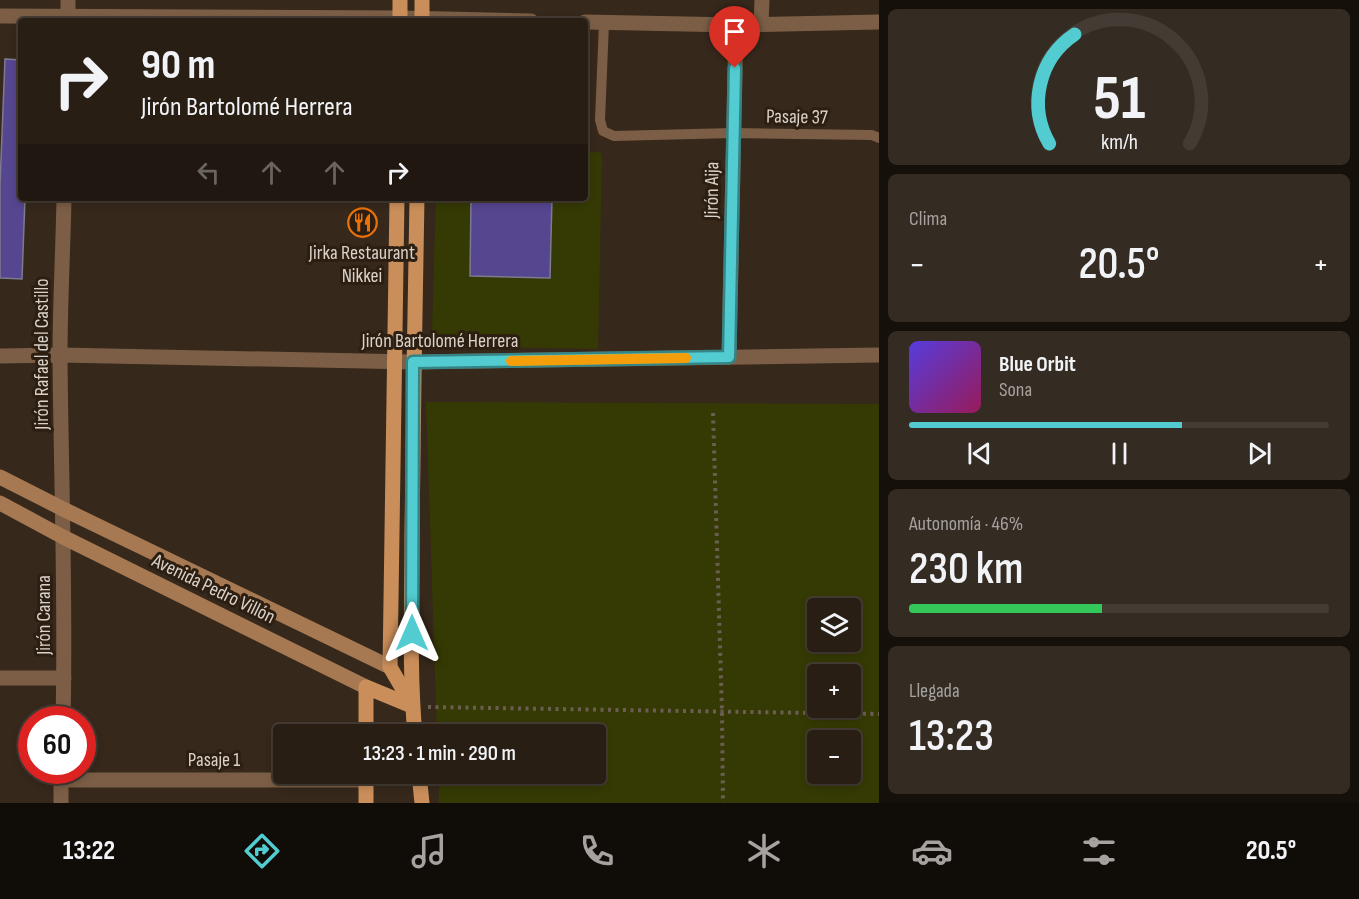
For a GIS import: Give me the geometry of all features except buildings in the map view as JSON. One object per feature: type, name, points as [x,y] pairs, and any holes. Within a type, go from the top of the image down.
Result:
[{"type":"main road","points":[[400,0],[400,18]]},
{"type":"main road","points":[[422,0],[422,18]]},
{"type":"main road","points":[[397,201],[390,667],[412,706]]},
{"type":"main road","points":[[414,724],[412,706],[413,362],[417,201]]},
{"type":"main road","name":"Avenida Pedro Villón","points":[[0,477],[390,667]]},
{"type":"main road","name":"Avenida Pedro Villón","points":[[0,502],[63,537],[366,687],[412,706]]},
{"type":"main road","points":[[366,687],[366,724]]},
{"type":"main road","points":[[366,784],[366,803]]},
{"type":"main road","points":[[420,784],[422,803]]},
{"type":"street","points":[[761,24],[762,0]]},
{"type":"street","points":[[0,15],[68,12],[317,18]]},
{"type":"street","points":[[588,22],[736,25],[879,22]]},
{"type":"street","name":"Jirón Aija","points":[[729,357],[736,25]]},
{"type":"street","name":"Jirón Rafael del Castillo","points":[[63,509],[60,356],[64,201]]},
{"type":"street","name":"Jirón Bartolomé Herrera","points":[[0,356],[413,362],[879,355]]},
{"type":"street","name":"Jirón Carana","points":[[63,509],[63,706]]},
{"type":"street","points":[[0,678],[64,678]]},
{"type":"street","name":"Pasaje 1","points":[[96,776],[273,777]]},
{"type":"street","points":[[61,784],[61,803]]},
{"type":"lane","name":"Pasaje 37","points":[[604,23],[600,120],[603,131],[614,136],[733,134],[875,136]]},
{"type":"path","points":[[713,413],[723,803]]},
{"type":"path","points":[[412,706],[879,714]]},
{"type":"green space","points":[[588,47],[590,47],[588,76]]},
{"type":"green space","points":[[588,151],[602,153],[598,349],[440,346],[432,332],[436,201],[588,201]]},
{"type":"green space","points":[[426,402],[879,404],[879,803],[439,803],[439,784],[606,784],[606,724],[437,724]]},
{"type":"slow traffic","points":[[511,361],[686,358]]},
{"type":"place","name":"Jirka Restaurant Nikkei","points":[[362,222]]},
{"type":"route","points":[[412,633],[413,362],[729,357],[735,68]]}]
